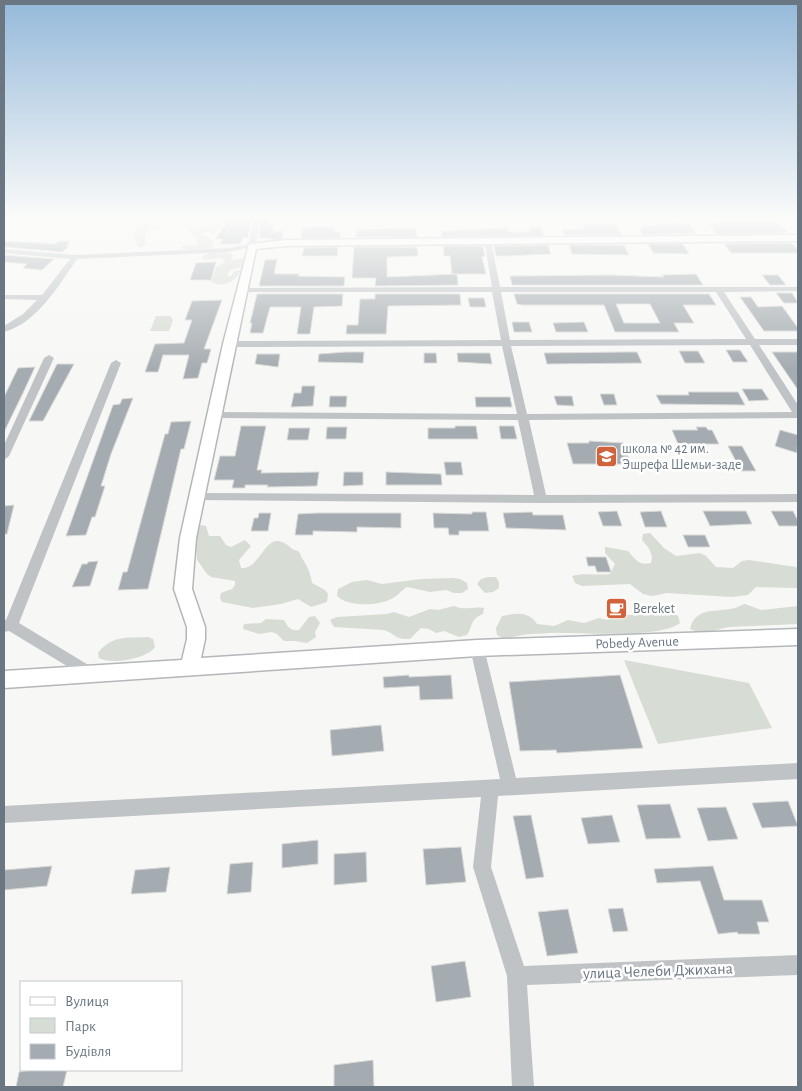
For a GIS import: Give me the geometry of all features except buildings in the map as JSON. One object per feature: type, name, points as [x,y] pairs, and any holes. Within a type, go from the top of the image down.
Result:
[{"type":"main road","points":[[190,667],[196,639],[196,627],[183,589],[183,574],[196,497],[247,268]]},
{"type":"main road","name":"Pobedy Avenue","points":[[4,680],[477,648],[798,637]]},
{"type":"street","points":[[4,329],[12,325],[45,298],[67,268]]},
{"type":"street","points":[[493,268],[506,343],[541,500]]},
{"type":"street","points":[[241,290],[798,290]]},
{"type":"street","points":[[719,290],[798,414]]},
{"type":"street","points":[[4,297],[45,298]]},
{"type":"street","points":[[229,344],[798,342]]},
{"type":"street","points":[[4,456],[49,358]]},
{"type":"street","points":[[90,674],[8,625],[116,363]]},
{"type":"street","points":[[214,415],[523,417],[798,414]]},
{"type":"street","points":[[196,497],[541,500],[798,498]]},
{"type":"street","points":[[477,648],[510,787]]},
{"type":"street","points":[[4,815],[798,771]]},
{"type":"street","points":[[490,788],[482,867],[517,976],[524,1087]]},
{"type":"street","name":"улица Челеби Джихана","points":[[517,976],[798,965]]},
{"type":"green space","points":[[216,268],[238,268],[230,270],[227,276],[231,276],[234,271],[241,271],[228,283],[215,284],[211,282]]},
{"type":"green space","points":[[156,316],[170,316],[173,320],[169,331],[150,331]]},
{"type":"green space","points":[[201,525],[206,526],[209,536],[220,536],[226,545],[231,547],[245,540],[251,546],[239,560],[241,568],[248,567],[275,541],[282,542],[298,551],[308,570],[312,583],[325,590],[328,594],[327,602],[311,607],[298,599],[281,604],[253,608],[222,602],[220,598],[221,593],[232,589],[235,581],[211,577],[197,560],[196,544],[198,528]]},
{"type":"green space","points":[[650,533],[664,548],[676,556],[700,553],[706,556],[716,567],[733,568],[742,561],[749,560],[796,567],[798,568],[798,588],[756,587],[748,595],[732,597],[667,593],[652,596],[643,594],[630,584],[582,586],[575,583],[572,576],[581,574],[610,574],[615,564],[605,553],[605,547],[628,551],[640,563],[651,563],[651,553],[642,540],[643,534]]},
{"type":"green space","points":[[496,577],[499,582],[499,588],[493,592],[485,593],[477,584],[481,579]]},
{"type":"green space","points":[[453,578],[467,583],[468,589],[462,593],[454,593],[446,590],[430,592],[407,587],[391,599],[371,604],[355,604],[342,600],[337,596],[338,589],[352,582],[367,580],[382,584],[421,579]]},
{"type":"green space","points":[[745,604],[761,610],[798,606],[798,624],[729,627],[707,632],[698,632],[690,629],[692,622],[700,614],[732,609]]},
{"type":"green space","points":[[454,606],[461,608],[484,608],[483,614],[474,620],[467,635],[459,637],[444,631],[436,633],[429,629],[421,628],[410,639],[405,639],[398,638],[384,630],[334,627],[330,620],[337,617],[394,612],[409,617],[430,609],[438,610]]},
{"type":"green space","points":[[671,612],[678,616],[680,623],[671,628],[641,633],[527,634],[504,639],[497,635],[496,628],[502,616],[512,614],[526,615],[537,624],[554,626],[568,620],[584,623],[599,618],[607,620],[621,615],[655,615]]},
{"type":"green space","points":[[315,616],[320,623],[315,632],[316,637],[307,643],[284,641],[272,632],[259,634],[243,629],[244,624],[261,623],[266,619],[284,620],[293,630],[299,630],[309,617]]},
{"type":"green space","points":[[148,637],[153,639],[155,647],[137,658],[111,661],[99,658],[98,653],[103,647],[115,640]]},
{"type":"green space","points":[[624,660],[749,683],[772,728],[658,744]]},
{"type":"place","name":"школа № 42 им. Эшрефа Шемьи-заде","points":[[606,457]]},
{"type":"place","name":"Bereket","points":[[617,609]]}]
